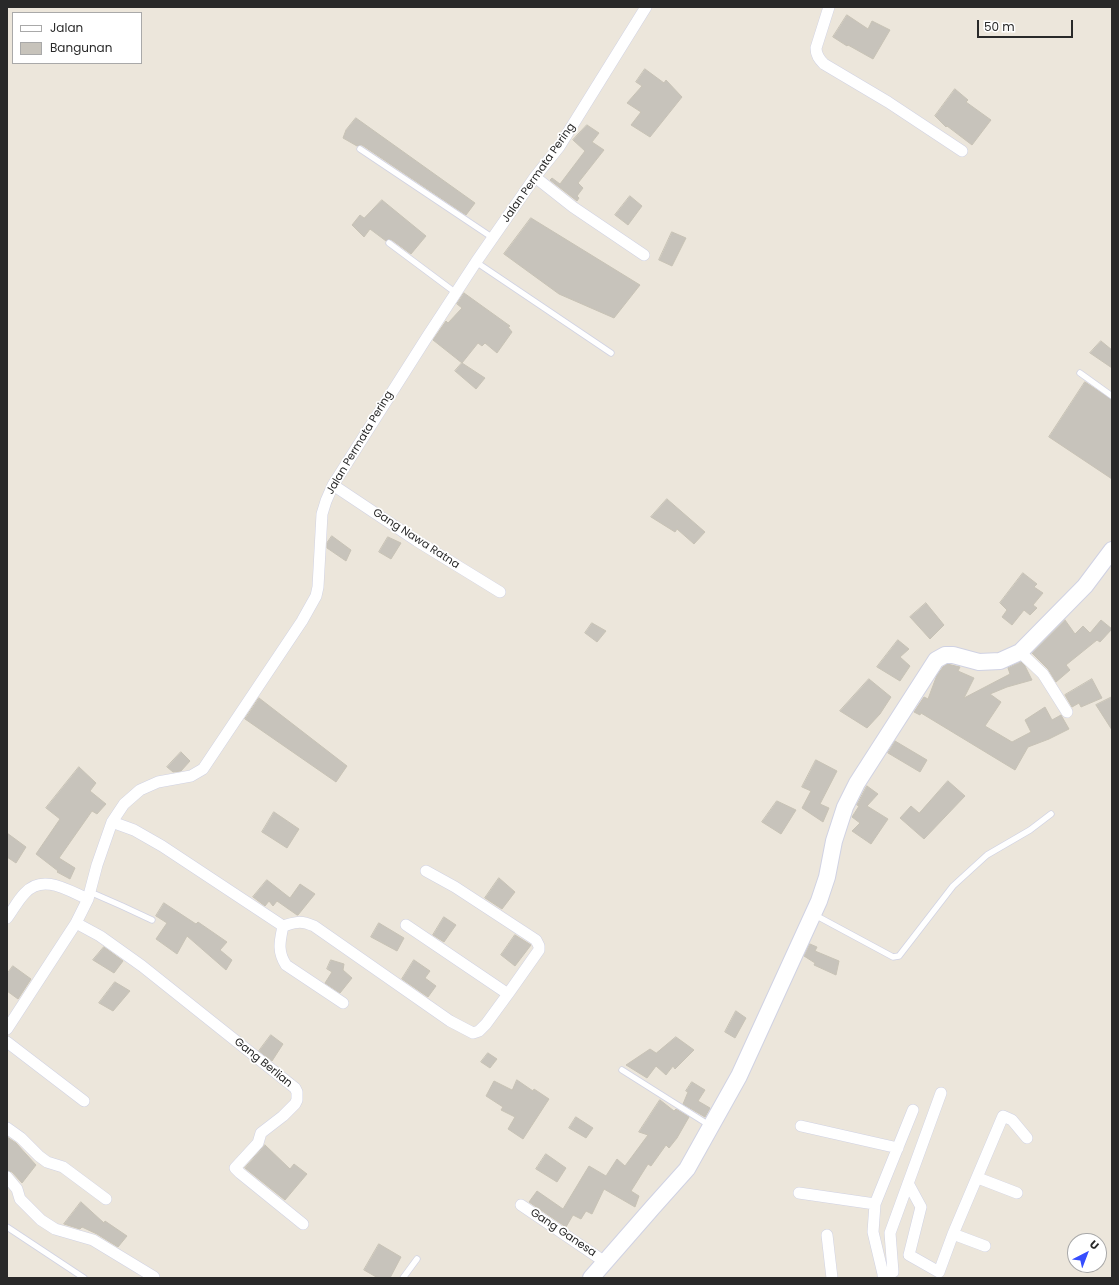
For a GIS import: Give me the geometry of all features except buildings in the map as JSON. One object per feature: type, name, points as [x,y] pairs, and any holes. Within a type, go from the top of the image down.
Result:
[{"type":"street","name":"Jalan Permata Pering","points":[[7,1029],[76,923],[89,896],[97,865],[112,822],[124,804],[140,790],[158,782],[190,776],[202,769],[302,621],[316,596],[318,587],[322,514],[333,485],[426,337],[476,262],[559,146],[646,7]]},
{"type":"street","points":[[829,7],[816,48],[817,56],[824,64],[888,102],[962,151]]},
{"type":"street","points":[[535,178],[573,207],[644,255]]},
{"type":"street","name":"Gang Nawa Ratna","points":[[333,485],[417,541],[500,592]]},
{"type":"street","points":[[591,1278],[688,1169],[739,1076],[819,901],[827,877],[834,841],[845,807],[857,783],[936,660],[945,655],[953,655],[979,662],[1000,662],[1020,652],[1085,586],[1112,550]]},
{"type":"street","points":[[1020,652],[1044,674],[1067,712]]},
{"type":"street","points":[[112,822],[134,830],[162,846],[283,926],[299,922],[304,922],[314,926],[450,1021],[473,1033],[479,1031],[486,1024],[539,950],[539,946],[536,940],[455,887],[426,871]]},
{"type":"street","points":[[7,918],[25,892],[35,885],[42,883],[53,884],[89,896]]},
{"type":"street","name":"Gang Berlian","points":[[76,923],[100,936],[142,966],[295,1088],[297,1092],[297,1100],[295,1104],[283,1116],[261,1133],[258,1143],[235,1168],[303,1224]]},
{"type":"street","points":[[406,925],[508,994]]},
{"type":"street","points":[[283,926],[280,947],[281,955],[286,965],[343,1004]]},
{"type":"street","points":[[7,1042],[84,1101]]},
{"type":"street","points":[[913,1110],[876,1204],[872,1232],[883,1277],[893,1272],[890,1233],[941,1093]]},
{"type":"street","points":[[908,1183],[921,1207],[910,1255],[939,1272],[953,1234],[1003,1116],[1012,1120],[1027,1138]]},
{"type":"street","points":[[801,1126],[898,1148]]},
{"type":"street","points":[[7,1128],[21,1138],[47,1162],[63,1167],[106,1199]]},
{"type":"street","points":[[7,1177],[17,1189],[20,1199],[41,1220],[55,1229],[93,1240],[154,1277]]},
{"type":"street","points":[[978,1178],[1017,1193]]},
{"type":"street","points":[[799,1193],[876,1204]]},
{"type":"street","name":"Gang Ganesa","points":[[521,1205],[606,1262]]},
{"type":"street","points":[[953,1234],[985,1246]]},
{"type":"street","points":[[827,1235],[832,1278]]},
{"type":"lane","points":[[360,149],[493,238]]},
{"type":"lane","points":[[389,243],[456,293]]},
{"type":"lane","points":[[476,262],[612,353]]},
{"type":"lane","points":[[1080,374],[1112,396]]},
{"type":"lane","points":[[813,914],[893,957],[899,956],[953,886],[987,855],[1030,830],[1051,814]]},
{"type":"lane","points":[[89,896],[122,906],[152,920]]},
{"type":"lane","points":[[622,1070],[711,1126]]},
{"type":"lane","points":[[7,1227],[84,1278]]},
{"type":"lane","points":[[403,1278],[417,1259]]}]
